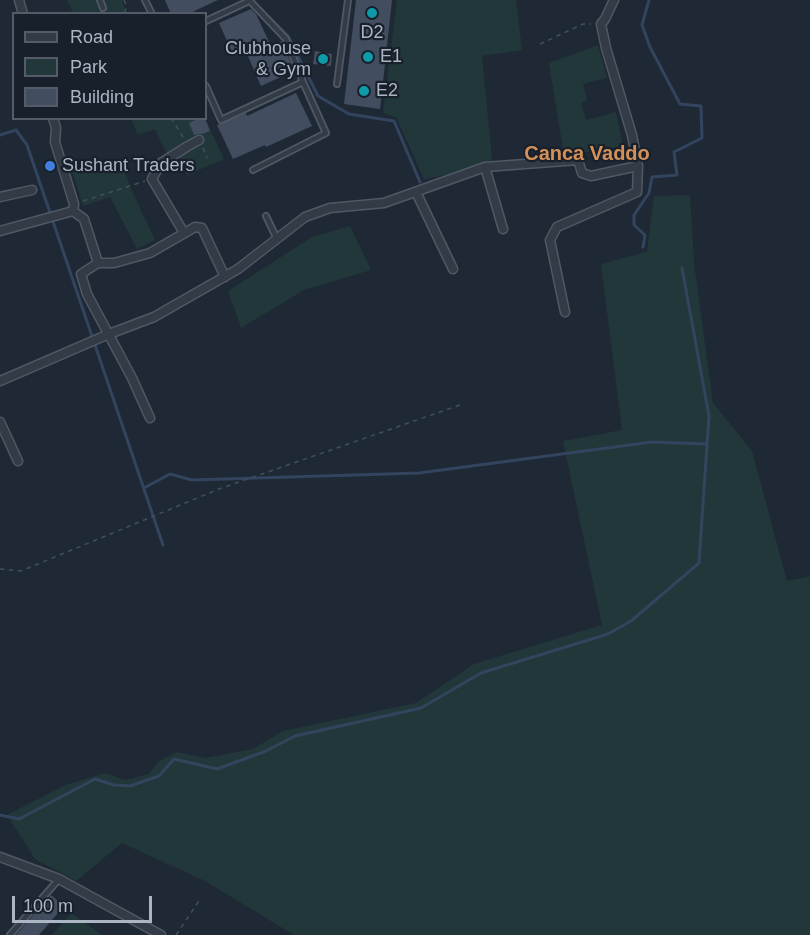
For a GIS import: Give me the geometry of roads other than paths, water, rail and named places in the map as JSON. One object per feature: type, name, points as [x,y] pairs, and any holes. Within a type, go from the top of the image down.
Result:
[{"type":"street","points":[[565,312],[550,240],[557,227],[637,192],[638,166],[632,135],[601,24],[614,0]]},
{"type":"street","points":[[54,120],[56,128],[55,142],[73,207],[84,219],[98,263]]},
{"type":"street","points":[[184,233],[152,179],[160,163],[199,140]]},
{"type":"street","points":[[0,381],[154,317],[238,269],[305,217],[330,208],[384,203],[485,168],[578,160],[582,173],[591,176],[638,166]]},
{"type":"street","points":[[485,168],[503,229]]},
{"type":"street","points":[[0,197],[32,190]]},
{"type":"street","points":[[416,192],[453,269]]},
{"type":"street","points":[[0,231],[73,207]]},
{"type":"street","points":[[150,418],[132,378],[87,294],[81,274],[98,263],[114,263],[150,253],[195,227],[202,228],[225,277]]},
{"type":"street","points":[[0,422],[18,461]]},
{"type":"street","points":[[0,857],[59,879],[161,935]]},
{"type":"lane","points":[[100,0],[103,8]]},
{"type":"lane","points":[[207,21],[249,0],[286,39],[326,133],[253,170]]},
{"type":"lane","points":[[337,84],[348,0]]},
{"type":"lane","points":[[207,88],[221,120],[303,82]]},
{"type":"lane","points":[[266,216],[277,239]]},
{"type":"lane","points":[[10,935],[59,879]]},
{"type":"waterway","points":[[252,0],[288,36],[318,96],[349,114],[394,121],[420,182]]},
{"type":"waterway","points":[[643,247],[645,235],[634,225],[634,215],[649,193],[652,177],[677,175],[674,152],[702,138],[701,106],[680,104],[650,47],[642,25],[649,0]]},
{"type":"waterway","points":[[0,135],[16,130],[27,145],[163,545]]},
{"type":"waterway","points":[[0,815],[19,819],[95,779],[114,785],[130,786],[159,776],[174,759],[217,769],[266,751],[295,736],[421,708],[481,673],[608,634],[631,621],[699,563],[709,416],[682,268]]},
{"type":"waterway","points":[[144,488],[170,474],[192,480],[419,473],[652,442],[707,444]]},
{"type":"place","name":"D2","points":[[372,13]]},
{"type":"place","name":"E1","points":[[368,57]]},
{"type":"place","name":"Clubhouse & Gym","points":[[323,59]]},
{"type":"place","name":"E2","points":[[364,91]]},
{"type":"place","name":"Sushant Traders","points":[[50,166]]},
{"type":"district","name":"Canca Vaddo","points":[[587,154]]}]
